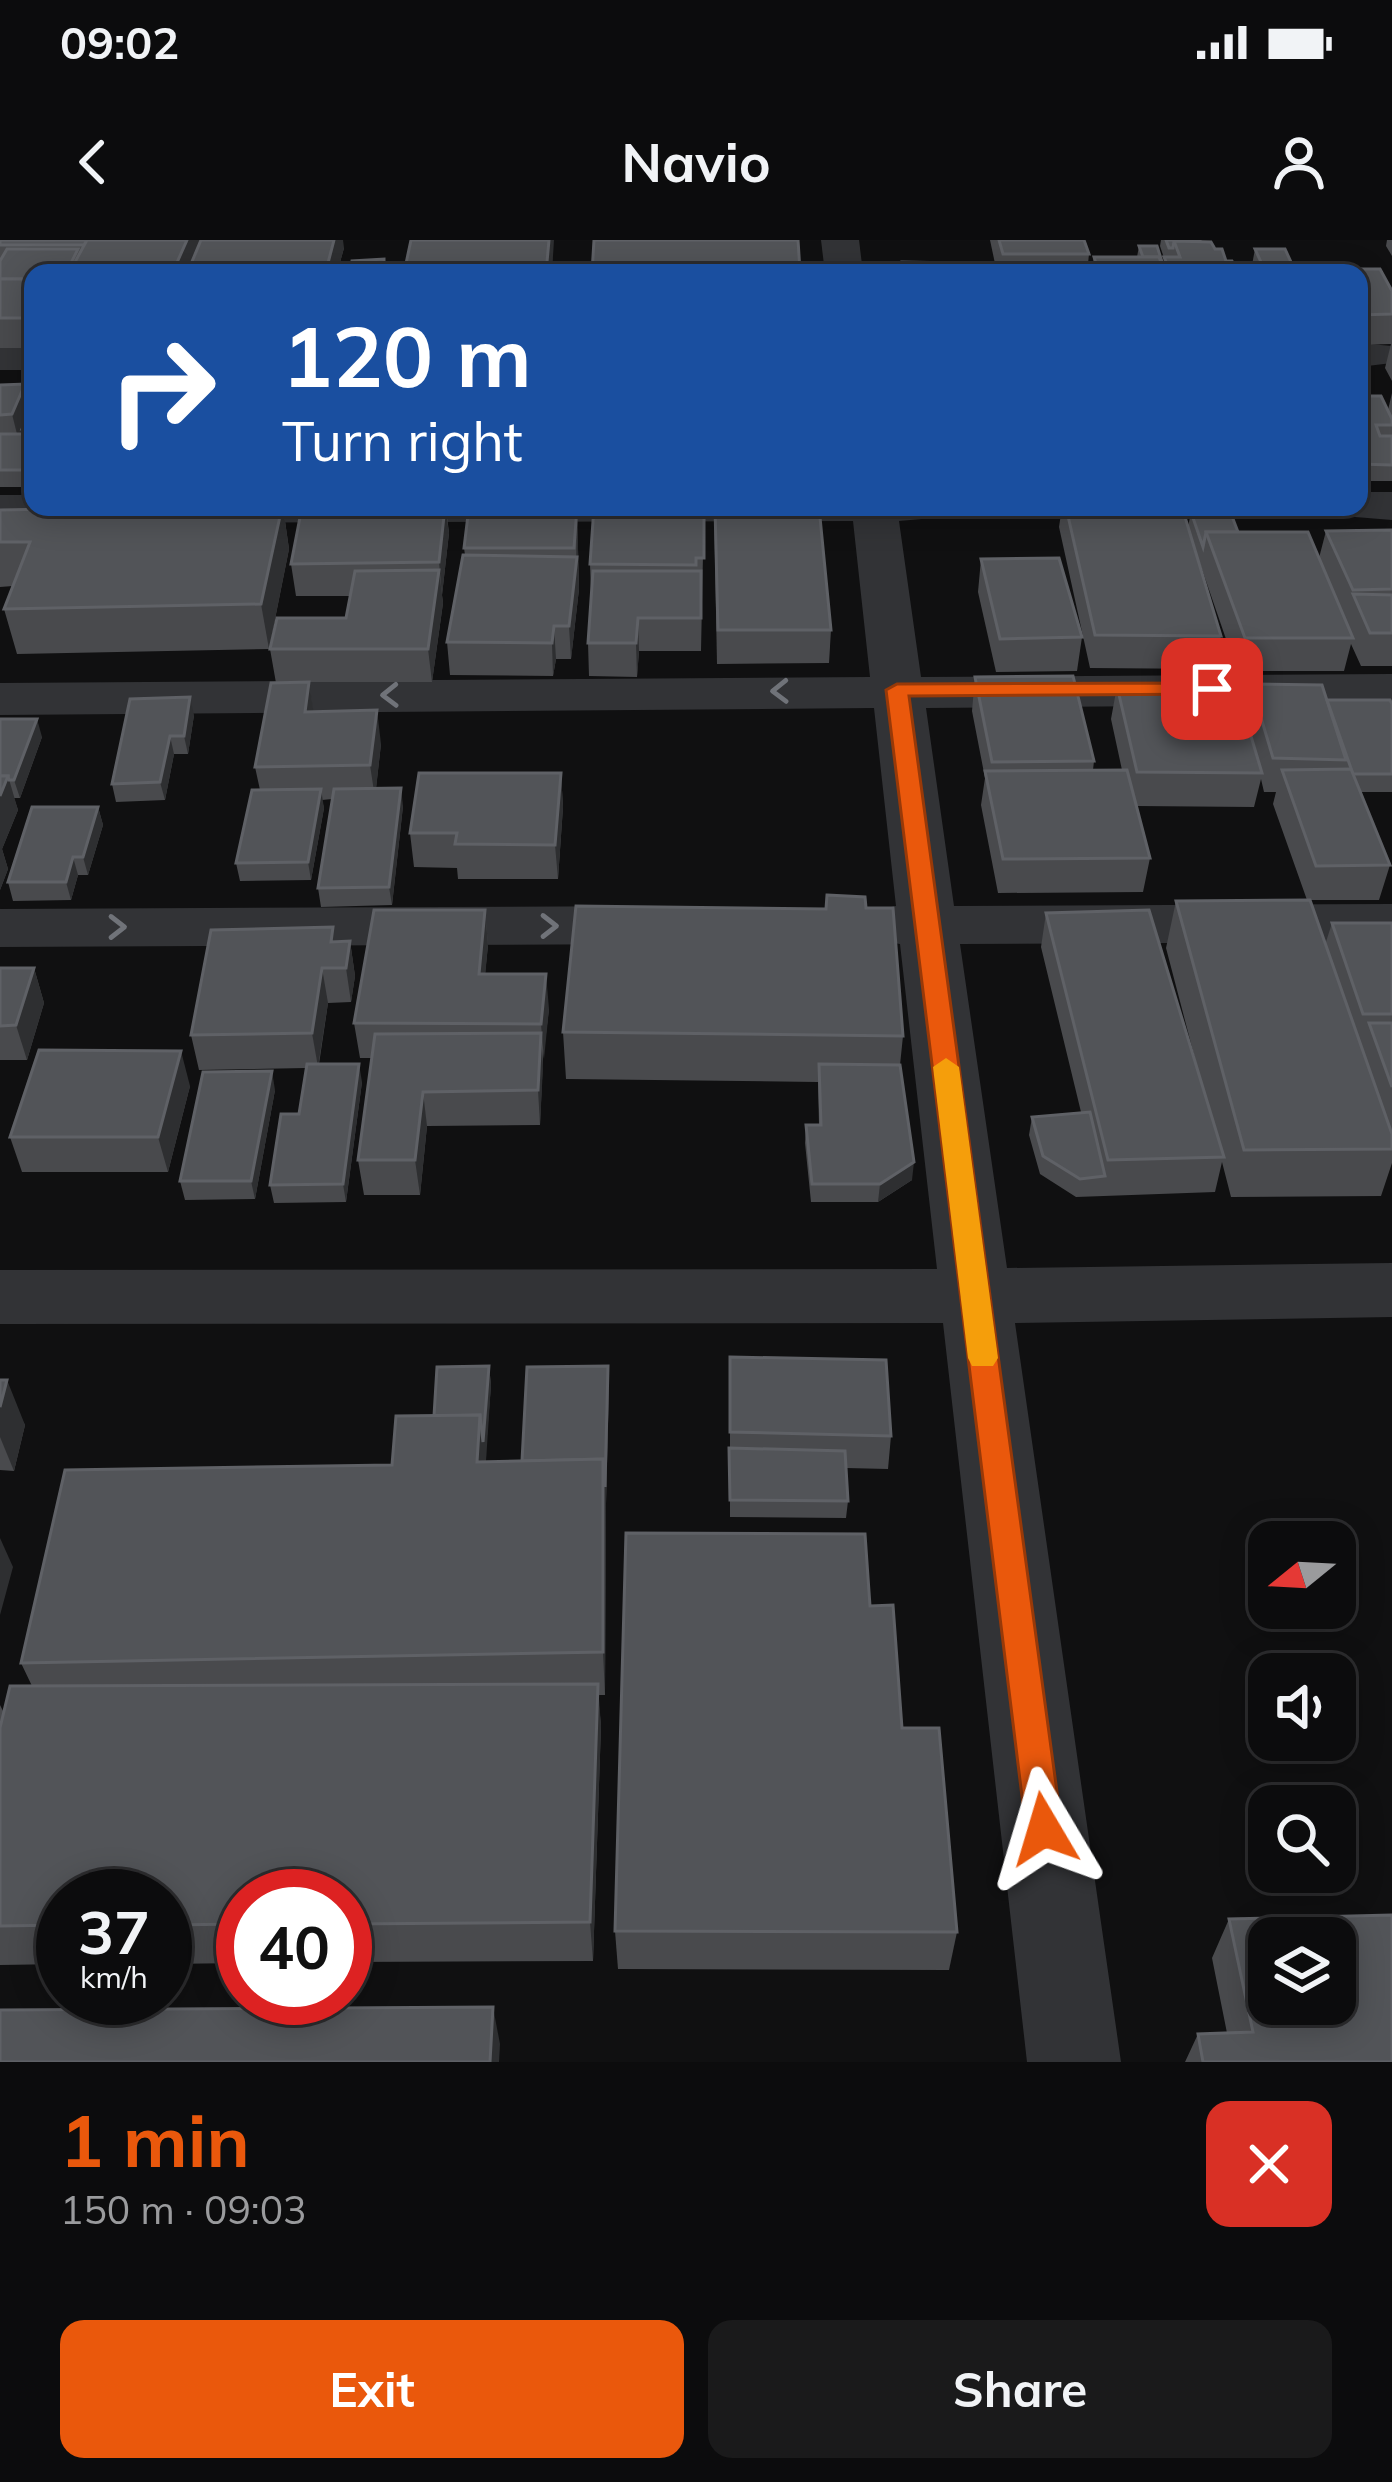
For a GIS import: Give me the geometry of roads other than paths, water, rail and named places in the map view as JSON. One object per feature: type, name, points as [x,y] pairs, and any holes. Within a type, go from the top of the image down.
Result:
[{"type":"street","points":[[875,516],[1074,2062]]},
{"type":"street","points":[[0,699],[1392,689]]},
{"type":"street","points":[[836,925],[1392,923]]},
{"type":"street","points":[[0,928],[716,925]]},
{"type":"street","points":[[0,1297],[975,1296],[1392,1290]]}]
